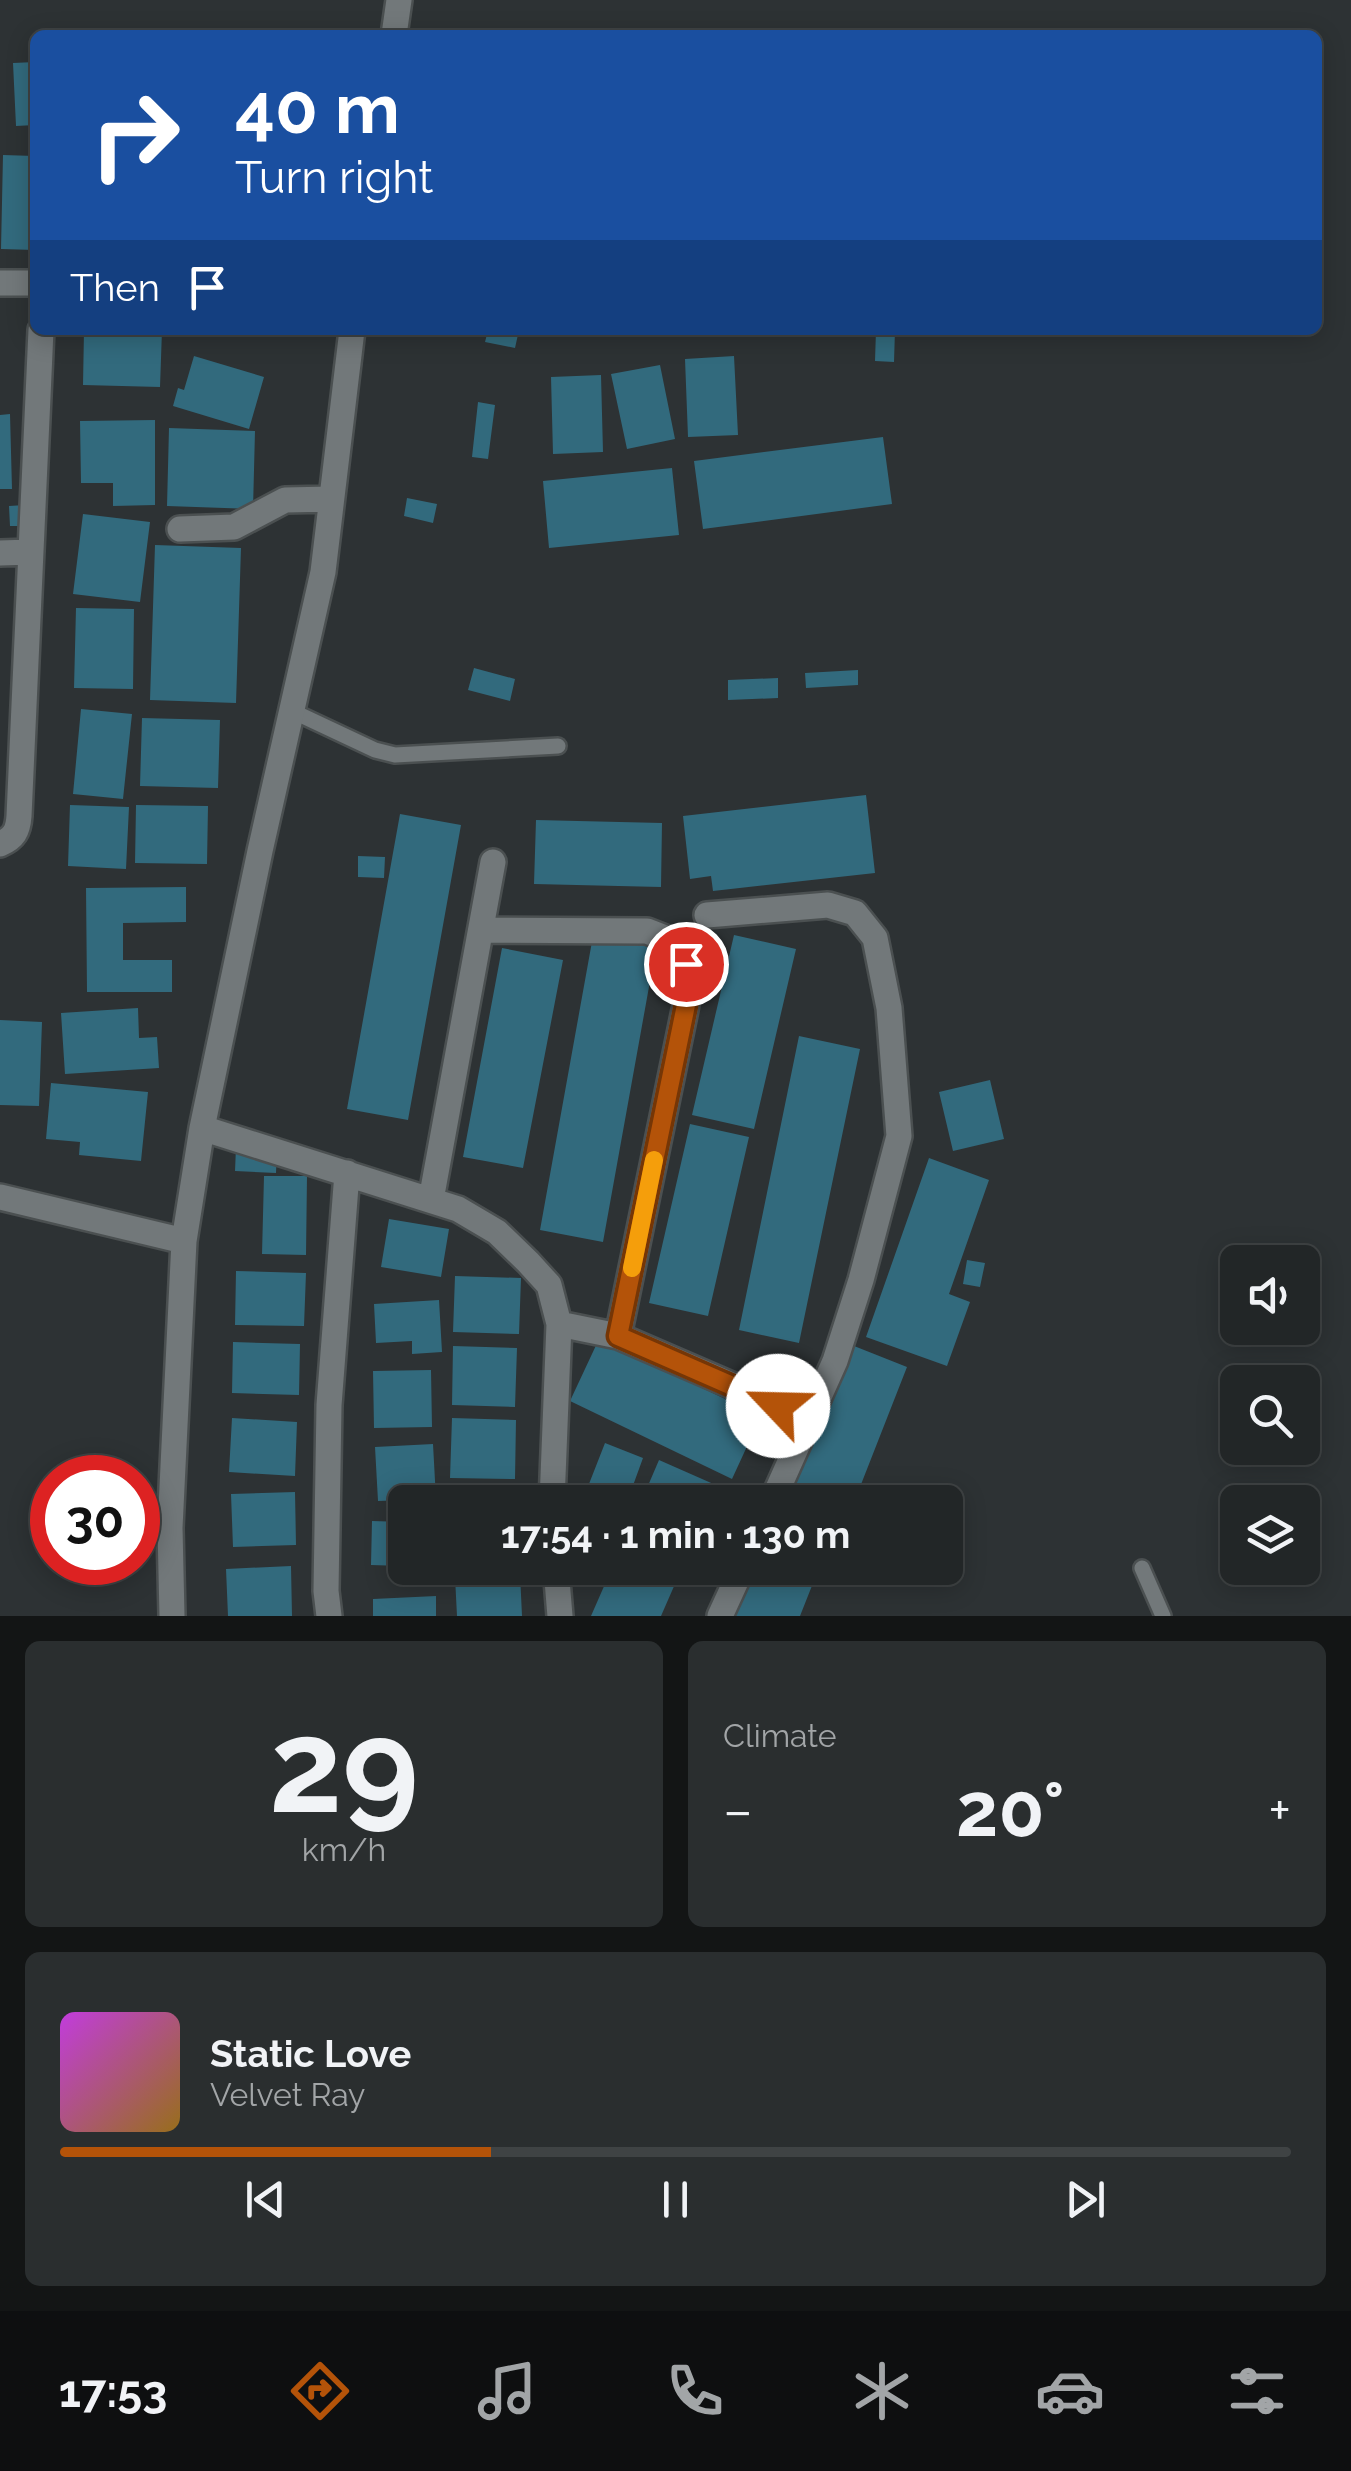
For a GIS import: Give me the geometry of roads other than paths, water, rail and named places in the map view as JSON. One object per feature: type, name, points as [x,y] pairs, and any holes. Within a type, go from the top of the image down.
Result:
[{"type":"street","points":[[395,0],[399,0],[395,30]]},
{"type":"street","points":[[0,282],[30,283]]},
{"type":"street","points":[[0,844],[10,840],[18,829],[41,335]]},
{"type":"street","points":[[172,1616],[170,1528],[184,1240],[202,1128],[323,572],[351,335]]},
{"type":"street","points":[[180,528],[234,527],[285,500],[331,499]]},
{"type":"street","points":[[0,553],[30,552]]},
{"type":"street","points":[[431,1200],[493,862]]},
{"type":"street","points":[[707,915],[828,905],[855,912],[876,938],[888,1008],[899,1136],[861,1280],[835,1360],[780,1485]]},
{"type":"street","points":[[480,930],[647,931],[670,940],[686,964],[686,1005],[618,1336]]},
{"type":"street","points":[[202,1128],[458,1209],[497,1232],[528,1262],[550,1285],[559,1324],[553,1485]]},
{"type":"street","points":[[329,1616],[326,1591],[330,1405],[347,1173]]},
{"type":"street","points":[[0,1197],[184,1240]]},
{"type":"street","points":[[559,1324],[618,1336],[810,1419]]},
{"type":"street","points":[[557,1585],[560,1616]]},
{"type":"street","points":[[720,1616],[734,1585]]},
{"type":"lane","points":[[292,711],[395,756],[558,746]]},
{"type":"lane","points":[[1142,1568],[1163,1616]]}]
